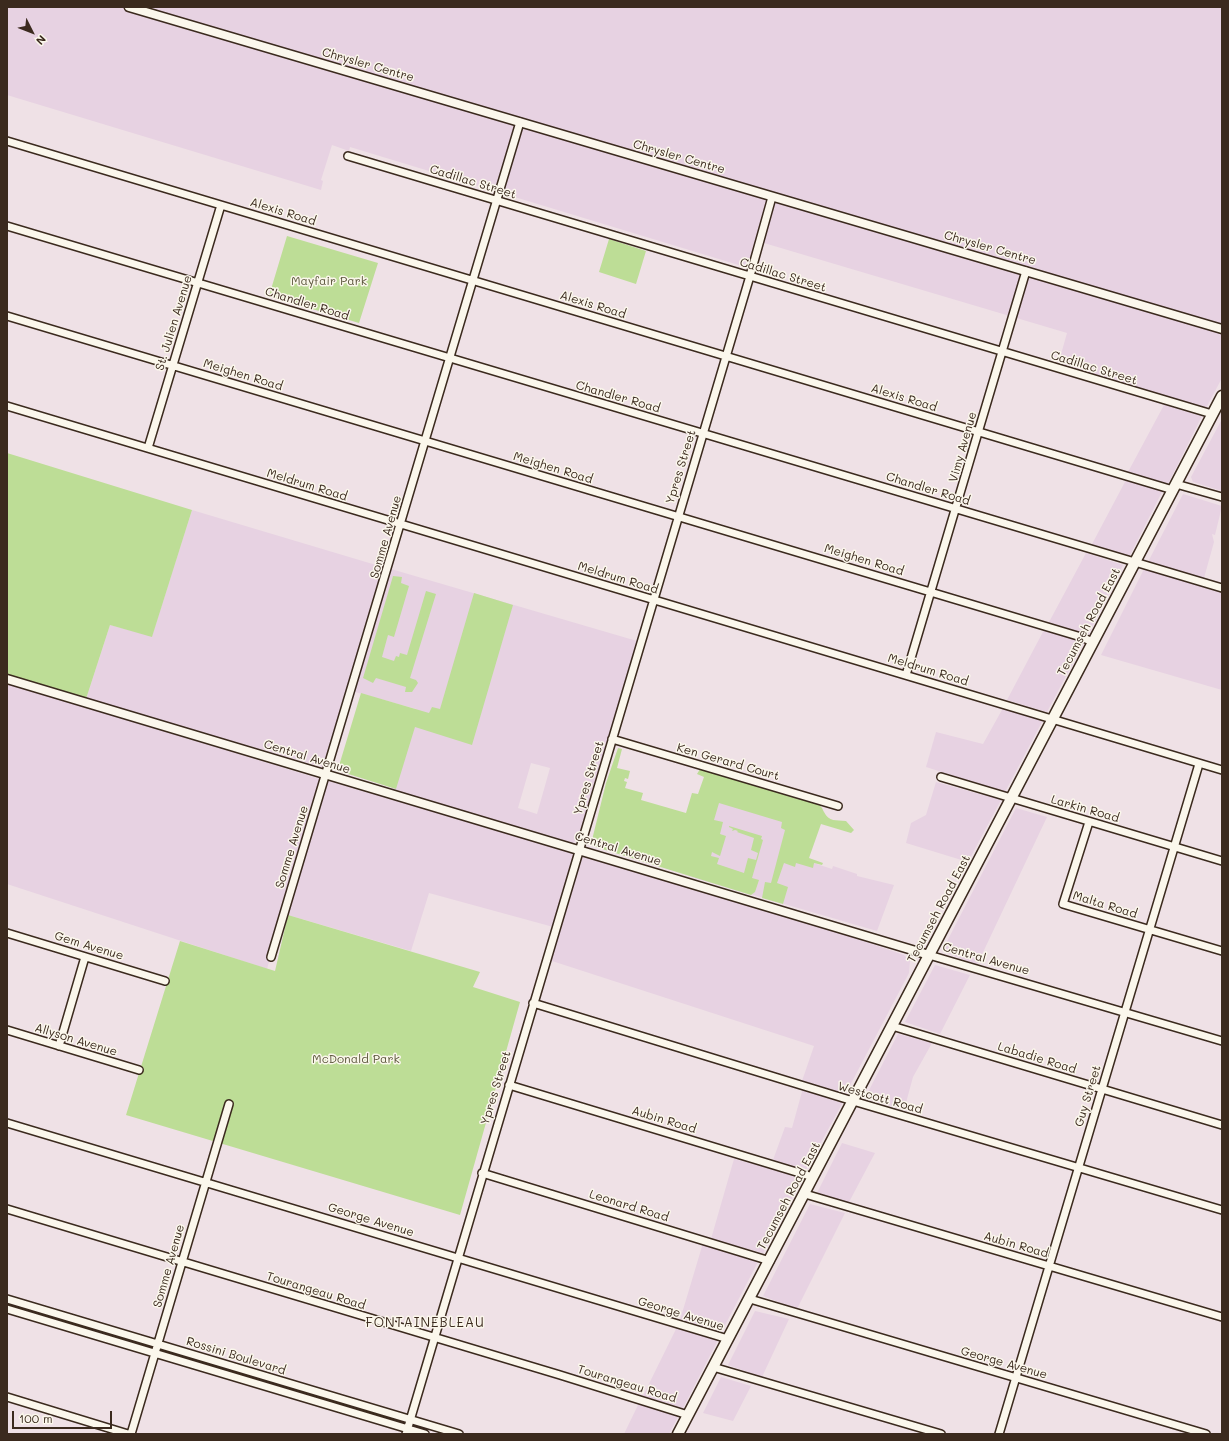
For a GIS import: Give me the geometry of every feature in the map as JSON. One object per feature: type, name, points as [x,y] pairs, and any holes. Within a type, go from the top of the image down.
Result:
[{"type":"main road","name":"Tecumseh Road East","points":[[678,1434],[770,1261],[1134,562],[1217,411],[1222,396]]},
{"type":"street","name":"Chrysler Centre","points":[[129,7],[1222,329]]},
{"type":"street","name":"Somme Avenue","points":[[271,957],[520,122]]},
{"type":"street","name":"Alexis Road","points":[[7,141],[979,431],[1175,487],[1222,497]]},
{"type":"street","name":"Cadillac Street","points":[[348,156],[1002,352],[1217,411]]},
{"type":"street","name":"Ypres Street","points":[[406,1431],[750,276],[772,197]]},
{"type":"street","name":"St. Julien Avenue","points":[[148,448],[221,205]]},
{"type":"street","name":"Chandler Road","points":[[7,226],[1222,588]]},
{"type":"street","name":"Vimy Avenue","points":[[906,675],[1026,272]]},
{"type":"street","name":"Meighen Road","points":[[7,316],[678,516],[1081,637],[1093,642]]},
{"type":"street","name":"Meldrum Road","points":[[7,406],[1222,770]]},
{"type":"street","name":"Central Avenue","points":[[7,679],[1222,1042]]},
{"type":"street","name":"Ken Gerard Court","points":[[612,739],[838,806]]},
{"type":"street","name":"Guy Street","points":[[999,1434],[1199,764]]},
{"type":"street","name":"Larkin Road","points":[[941,777],[1222,861]]},
{"type":"street","name":"Malta Road","points":[[1089,822],[1063,904],[1222,951]]},
{"type":"street","name":"Gem Avenue","points":[[7,933],[165,981]]},
{"type":"street","points":[[59,1046],[85,957]]},
{"type":"street","name":"Westcott Road","points":[[533,1003],[853,1102],[1222,1210]]},
{"type":"street","name":"Labadie Road","points":[[892,1026],[1222,1125]]},
{"type":"street","name":"Allyson Avenue","points":[[7,1030],[139,1070]]},
{"type":"street","name":"Aubin Road","points":[[509,1084],[813,1177]]},
{"type":"street","name":"Somme Avenue","points":[[131,1434],[229,1104]]},
{"type":"street","name":"George Avenue","points":[[7,1123],[728,1339]]},
{"type":"street","name":"Leonard Road","points":[[482,1173],[770,1261]]},
{"type":"street","name":"Aubin Road","points":[[805,1194],[1222,1317]]},
{"type":"street","name":"Tourangeau Road","points":[[7,1210],[434,1337],[688,1415]]},
{"type":"street","name":"Rossini Boulevard","points":[[7,1299],[459,1434]]},
{"type":"street","name":"George Avenue","points":[[750,1299],[1206,1434]]},
{"type":"street","name":"Rossini Boulevard","points":[[7,1309],[406,1431],[425,1434]]},
{"type":"street","points":[[713,1367],[941,1434]]},
{"type":"street","points":[[7,1398],[128,1434]]},
{"type":"shaded area","points":[[7,7],[1222,7],[1222,378],[1206,408],[1058,365],[1067,333],[764,243],[755,270],[350,147],[349,151],[332,145],[321,180],[323,181],[321,190],[7,95]]},
{"type":"shaded area","points":[[1164,405],[1202,416],[1168,484],[1128,472]]},
{"type":"shaded area","points":[[1222,419],[1222,491],[1193,482],[1191,477]]},
{"type":"shaded area","points":[[1126,480],[1163,490],[1129,557],[1091,546]]},
{"type":"shaded area","points":[[1183,494],[1222,506],[1215,535],[1212,534],[1214,542],[1204,578],[1148,562]]},
{"type":"shaded area","points":[[192,510],[386,568],[323,767],[86,699],[110,625],[152,636]]},
{"type":"shaded area","points":[[1086,553],[1123,565],[1088,635],[1048,624]]},
{"type":"shaded area","points":[[391,569],[637,641],[579,836],[573,843],[391,789],[416,709],[355,692]],"holes":[[[531,763],[550,768],[537,814],[518,808]]]},
{"type":"shaded area","points":[[1144,569],[1222,593],[1222,690],[1101,655]]},
{"type":"shaded area","points":[[1045,628],[1084,642],[1047,712],[1007,700]]},
{"type":"shaded area","points":[[7,683],[320,779],[267,969],[7,884]]},
{"type":"shaded area","points":[[1003,708],[1043,720],[1005,792],[926,767],[936,732],[983,744]]},
{"type":"shaded area","points":[[328,781],[811,923],[904,955],[910,961],[909,973],[845,1095],[802,1081],[814,1046],[549,960],[557,928],[429,893],[411,951],[288,915]]},
{"type":"shaded area","points":[[936,782],[1001,800],[968,862],[906,843],[911,823],[926,815]]},
{"type":"shaded area","points":[[719,799],[788,819],[780,852],[832,869],[833,866],[857,874],[857,876],[894,885],[877,931],[695,878]]},
{"type":"shaded area","points":[[1016,808],[1047,817],[977,965],[942,951]]},
{"type":"shaded area","points":[[935,965],[970,975],[940,1034],[905,1022]]},
{"type":"shaded area","points":[[898,1034],[932,1043],[913,1077],[904,1110],[865,1098]]},
{"type":"shaded area","points":[[803,1088],[843,1102],[806,1170],[773,1160],[785,1127],[792,1128]]},
{"type":"shaded area","points":[[842,1143],[875,1153],[848,1204],[817,1193]]},
{"type":"shaded area","points":[[734,1159],[803,1177],[763,1253],[711,1239]]},
{"type":"shaded area","points":[[810,1204],[845,1213],[797,1309],[763,1296]]},
{"type":"shaded area","points":[[703,1243],[759,1260],[722,1331],[680,1320]]},
{"type":"shaded area","points":[[755,1311],[789,1319],[762,1377],[728,1365]]},
{"type":"shaded area","points":[[677,1327],[718,1340],[683,1408],[643,1396]]},
{"type":"shaded area","points":[[721,1377],[751,1386],[733,1421],[703,1413]]},
{"type":"shaded area","points":[[639,1403],[679,1415],[669,1434],[624,1434]]},
{"type":"green space","name":"Mayfair Park","points":[[287,236],[378,263],[359,323],[269,296]]},
{"type":"green space","points":[[609,239],[646,251],[636,284],[599,272]]},
{"type":"green space","points":[[7,453],[192,510],[152,637],[110,625],[86,699],[7,675]]},
{"type":"green space","points":[[393,576],[402,577],[401,583],[409,586],[394,637],[388,635],[382,657],[394,661],[396,656],[399,657],[400,653],[407,655],[426,591],[436,594],[410,678],[416,680],[418,683],[412,692],[405,692],[406,687],[376,678],[373,683],[363,678]]},
{"type":"green space","points":[[474,593],[513,605],[472,745],[415,727],[396,789],[342,772],[338,769],[361,693],[429,713],[432,707],[440,709]]},
{"type":"green space","points":[[618,748],[622,749],[617,768],[630,771],[628,779],[625,778],[624,781],[627,782],[625,788],[643,793],[641,800],[686,813],[692,793],[698,794],[704,777],[697,774],[700,769],[818,804],[828,817],[833,820],[846,821],[854,830],[851,833],[821,824],[809,858],[823,863],[822,865],[814,863],[813,868],[796,863],[795,867],[784,863],[777,883],[788,887],[783,904],[762,898],[765,882],[771,883],[785,830],[781,828],[782,822],[719,803],[714,820],[723,822],[720,834],[726,836],[720,856],[712,852],[711,856],[719,858],[717,864],[744,873],[748,858],[756,860],[758,853],[751,850],[754,838],[735,830],[732,831],[733,829],[729,826],[762,836],[761,839],[763,840],[752,878],[759,880],[755,892],[751,895],[596,847],[592,845],[592,840],[606,783]]},
{"type":"green space","name":"McDonald Park","points":[[288,915],[480,972],[473,987],[520,1002],[460,1215],[126,1115],[180,941],[275,971]]},
{"type":"district","name":"FONTAINEBLEAU","points":[[425,1323]]}]
